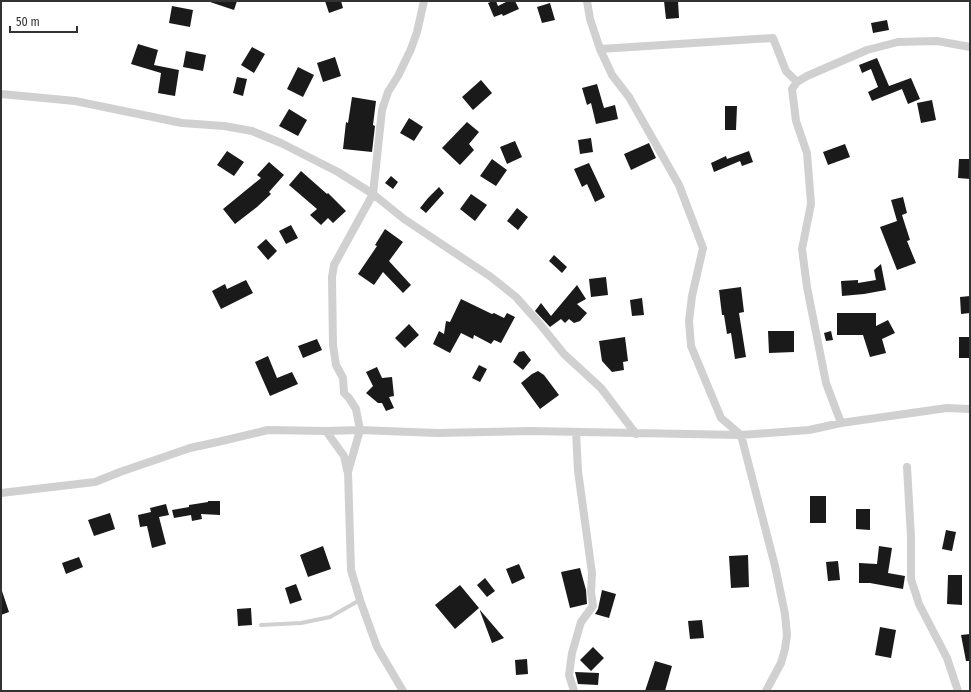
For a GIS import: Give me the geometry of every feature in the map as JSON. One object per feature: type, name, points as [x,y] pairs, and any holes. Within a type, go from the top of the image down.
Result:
[{"type":"street","points":[[348,472],[360,430],[356,409],[344,393],[343,378],[336,365],[332,345],[332,277],[334,265],[373,194],[382,110],[388,92],[412,48],[424,1]]},
{"type":"street","points":[[587,1],[590,19],[600,49],[612,75],[629,97],[679,185],[704,248],[692,296],[689,321],[690,346],[721,418],[740,435],[775,566],[787,635],[781,663],[769,689]]},
{"type":"street","points":[[600,49],[773,38],[786,71],[797,82]]},
{"type":"street","points":[[841,423],[826,383],[807,287],[802,249],[811,204],[807,153],[796,121],[792,89],[797,82],[807,76],[867,50],[898,42],[937,41],[970,48]]},
{"type":"street","points":[[1,94],[75,101],[182,123],[224,126],[252,131],[281,143],[324,165],[373,194],[404,219],[491,277],[516,297],[564,354],[601,388],[636,434]]},
{"type":"street","points":[[1,493],[96,482],[120,472],[190,448],[268,430],[360,430],[437,433],[530,431],[740,435],[809,430],[841,423],[947,408],[970,409]]},
{"type":"street","points":[[326,431],[344,456],[348,472],[351,570],[377,647],[403,691]]},
{"type":"street","points":[[574,691],[569,675],[572,653],[580,622],[593,606],[591,592],[592,573],[578,471],[576,432]]},
{"type":"street","points":[[907,467],[911,537],[911,579],[917,599],[947,658],[958,691]]},
{"type":"lane","points":[[261,625],[300,622],[330,617],[360,600]]},
{"type":"building","points":[[210,1],[237,1],[234,10]]},
{"type":"building","points":[[325,1],[341,1],[343,8],[329,13]]},
{"type":"building","points":[[496,1],[498,6],[508,1],[515,1],[519,9],[503,16],[502,14],[494,17],[488,3]]},
{"type":"building","points":[[664,1],[678,1],[679,18],[666,19]]},
{"type":"building","points":[[550,3],[555,20],[542,23],[537,7]]},
{"type":"building","points":[[172,6],[193,10],[190,27],[169,23]]},
{"type":"building","points":[[887,20],[889,30],[873,33],[871,23]]},
{"type":"building","points":[[138,44],[158,50],[154,65],[179,70],[175,96],[158,93],[161,73],[131,64]]},
{"type":"building","points":[[252,47],[265,54],[254,73],[241,65]]},
{"type":"building","points":[[186,51],[206,55],[203,71],[183,67]]},
{"type":"building","points":[[335,57],[341,76],[323,82],[317,63]]},
{"type":"building","points":[[877,58],[889,86],[911,78],[920,99],[908,104],[902,89],[872,101],[868,92],[878,87],[871,69],[862,73],[859,65]]},
{"type":"building","points":[[298,67],[314,75],[303,97],[287,89]]},
{"type":"building","points":[[237,77],[247,79],[243,96],[233,93]]},
{"type":"building","points":[[481,80],[492,93],[473,110],[462,97]]},
{"type":"building","points":[[597,84],[604,108],[615,105],[618,119],[596,124],[591,103],[587,105],[582,88]]},
{"type":"building","points":[[352,97],[376,101],[372,152],[343,149],[346,122],[348,123]]},
{"type":"building","points":[[932,100],[936,120],[921,123],[917,103]]},
{"type":"building","points":[[725,106],[737,106],[736,130],[725,130]]},
{"type":"building","points":[[289,109],[307,120],[298,136],[279,126]]},
{"type":"building","points":[[409,118],[423,127],[414,141],[400,133]]},
{"type":"building","points":[[467,122],[479,132],[469,144],[474,150],[460,165],[442,148]]},
{"type":"building","points":[[591,138],[593,152],[580,154],[578,140]]},
{"type":"building","points":[[515,141],[522,157],[507,164],[500,147]]},
{"type":"building","points":[[649,143],[656,158],[631,170],[624,154]]},
{"type":"building","points":[[845,144],[850,157],[828,165],[823,152]]},
{"type":"building","points":[[227,151],[244,162],[234,176],[217,165]]},
{"type":"building","points":[[749,151],[753,162],[742,166],[740,161],[714,172],[711,163],[726,156],[727,159]]},
{"type":"building","points":[[492,159],[507,170],[496,186],[480,176]]},
{"type":"building","points":[[959,159],[970,159],[970,179],[958,178]]},
{"type":"building","points":[[269,162],[284,175],[269,192],[271,194],[235,224],[223,209],[261,178],[257,175]]},
{"type":"building","points":[[589,163],[605,197],[595,202],[587,184],[582,187],[574,169]]},
{"type":"building","points":[[301,171],[327,194],[328,193],[346,211],[333,223],[328,218],[321,225],[310,215],[317,209],[289,185]]},
{"type":"building","points":[[391,176],[398,182],[393,189],[385,183]]},
{"type":"building","points":[[439,187],[444,193],[426,213],[420,208]]},
{"type":"building","points":[[471,194],[487,205],[475,221],[460,209]]},
{"type":"building","points":[[903,197],[907,213],[902,215],[910,240],[907,241],[916,263],[897,270],[880,227],[897,221],[891,200]]},
{"type":"building","points":[[517,208],[528,217],[518,230],[507,221]]},
{"type":"building","points":[[291,225],[298,238],[286,244],[279,231]]},
{"type":"building","points":[[385,229],[403,242],[389,261],[411,285],[403,293],[383,272],[374,285],[358,274],[377,246],[375,245]]},
{"type":"building","points":[[266,239],[277,251],[268,260],[257,247]]},
{"type":"building","points":[[554,255],[567,267],[562,273],[549,261]]},
{"type":"building","points":[[881,264],[886,290],[842,296],[841,281],[858,280],[858,283],[876,280],[874,270]]},
{"type":"building","points":[[606,277],[608,295],[591,297],[589,279]]},
{"type":"building","points":[[246,280],[253,293],[221,309],[212,291],[225,284],[227,289]]},
{"type":"building","points":[[577,285],[586,299],[577,304],[587,313],[580,321],[574,323],[569,319],[565,323],[561,319],[550,327],[535,311],[541,303],[551,316]]},
{"type":"building","points":[[741,287],[744,312],[739,313],[746,357],[735,359],[731,333],[727,334],[724,315],[722,315],[719,290]]},
{"type":"building","points":[[970,296],[970,313],[961,314],[960,297]]},
{"type":"building","points":[[642,298],[644,315],[632,316],[630,300]]},
{"type":"building","points":[[461,299],[504,318],[507,313],[515,317],[501,343],[494,340],[491,344],[474,335],[473,339],[461,333],[450,353],[433,344],[439,331],[444,334],[446,321],[450,322]]},
{"type":"building","points":[[837,313],[876,313],[876,326],[888,320],[895,333],[882,339],[886,353],[870,357],[863,335],[837,335]]},
{"type":"building","points":[[409,324],[419,335],[405,348],[395,338]]},
{"type":"building","points":[[768,331],[794,331],[794,352],[769,353]]},
{"type":"building","points":[[831,331],[833,340],[826,341],[824,333]]},
{"type":"building","points":[[625,337],[628,361],[623,362],[624,370],[612,372],[602,361],[599,341]]},
{"type":"building","points":[[959,337],[970,337],[970,358],[959,358]]},
{"type":"building","points":[[317,339],[322,350],[303,358],[298,346]]},
{"type":"building","points":[[524,351],[531,360],[523,370],[513,362],[519,352]]},
{"type":"building","points":[[268,356],[277,378],[292,372],[298,384],[270,396],[255,362]]},
{"type":"building","points":[[479,365],[487,369],[480,382],[472,378]]},
{"type":"building","points":[[377,367],[382,378],[392,377],[394,396],[389,397],[394,408],[386,411],[382,403],[378,403],[366,393],[373,386],[366,372]]},
{"type":"building","points":[[538,371],[544,375],[559,395],[540,409],[521,383]]},
{"type":"building","points":[[810,496],[826,496],[826,523],[810,523]]},
{"type":"building","points":[[208,501],[220,501],[220,515],[201,514],[202,519],[192,521],[191,515],[174,518],[172,510],[189,507],[189,505]]},
{"type":"building","points":[[166,504],[169,515],[159,517],[166,544],[152,548],[147,526],[140,527],[138,515],[151,512],[150,508]]},
{"type":"building","points":[[856,509],[870,509],[870,530],[856,529]]},
{"type":"building","points":[[110,513],[115,529],[94,536],[88,520]]},
{"type":"building","points":[[946,530],[956,532],[952,551],[942,549]]},
{"type":"building","points":[[323,546],[331,569],[308,577],[300,555]]},
{"type":"building","points":[[879,546],[892,548],[888,573],[905,576],[903,589],[870,583],[859,583],[859,563],[877,564]]},
{"type":"building","points":[[748,555],[749,587],[731,588],[729,556]]},
{"type":"building","points":[[79,557],[83,567],[66,574],[62,563]]},
{"type":"building","points":[[838,561],[840,580],[828,581],[826,562]]},
{"type":"building","points":[[519,564],[525,578],[512,584],[506,569]]},
{"type":"building","points":[[580,568],[586,590],[587,604],[570,608],[561,572]]},
{"type":"building","points":[[948,575],[962,575],[962,605],[947,604]]},
{"type":"building","points":[[485,578],[495,591],[487,597],[477,585]]},
{"type":"building","points":[[296,584],[302,600],[290,604],[285,588]]},
{"type":"building","points":[[460,585],[479,608],[455,629],[435,605]]},
{"type":"building","points":[[602,590],[616,594],[609,618],[595,614],[598,609]]},
{"type":"building","points":[[2,591],[9,612],[1,615],[1,592]]},
{"type":"building","points":[[251,608],[252,625],[238,626],[237,609]]},
{"type":"building","points":[[480,610],[504,638],[492,643]]},
{"type":"building","points":[[702,620],[704,638],[690,639],[688,621]]},
{"type":"building","points":[[880,627],[896,630],[891,658],[875,655]]},
{"type":"building","points":[[970,634],[970,661],[966,661],[961,635]]},
{"type":"building","points":[[593,647],[604,658],[591,671],[580,660]]},
{"type":"building","points":[[527,659],[528,674],[516,675],[515,660]]},
{"type":"building","points":[[655,661],[672,666],[665,691],[645,691]]},
{"type":"building","points":[[575,672],[599,673],[598,685],[578,684]]}]
